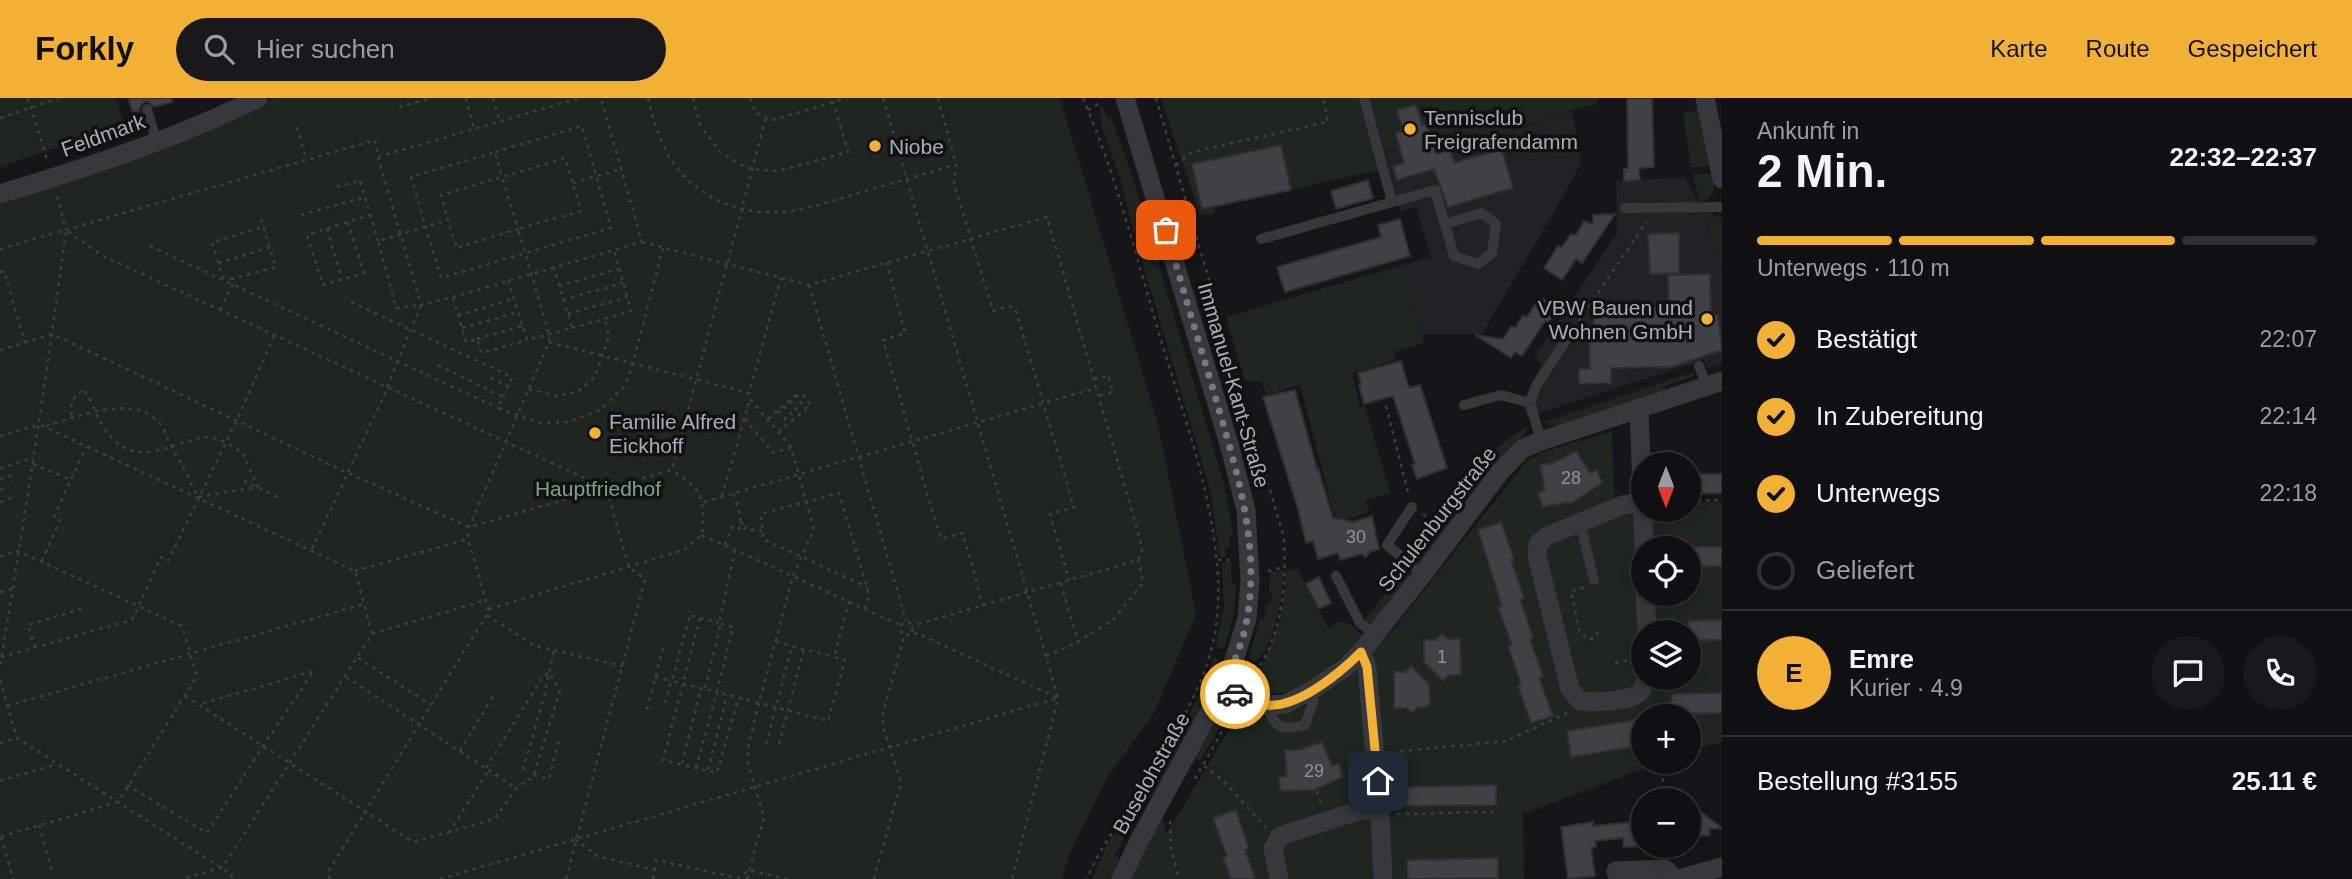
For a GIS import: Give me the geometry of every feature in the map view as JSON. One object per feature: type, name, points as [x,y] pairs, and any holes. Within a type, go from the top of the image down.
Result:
[{"type":"street","name":"Feldmark","points":[[0,194],[108,159],[228,113],[258,98]]},
{"type":"street","name":"Immanuel-Kant-Straße","points":[[1125,98],[1229,444],[1246,510],[1250,581],[1247,619],[1222,689]]},
{"type":"street","points":[[1705,98],[1722,178]]},
{"type":"street","name":"Schulenburgstraße","points":[[1266,705],[1286,704],[1312,690],[1346,667],[1361,652],[1500,472],[1522,449],[1714,383]]},
{"type":"street","points":[[1639,408],[1641,452]]},
{"type":"street","points":[[1631,504],[1547,536],[1538,544],[1537,556],[1570,689],[1580,701],[1591,703],[1634,696],[1642,690]]},
{"type":"street","points":[[1361,652],[1367,667],[1376,754],[1383,879]]},
{"type":"street","points":[[1222,689],[1266,705]]},
{"type":"street","name":"Buselohstraße","points":[[1121,879],[1151,818],[1222,689]]},
{"type":"street","points":[[1279,879],[1273,849],[1280,836],[1361,810],[1380,812]]},
{"type":"street","points":[[1619,879],[1616,871],[1665,869],[1677,879],[1722,867]]},
{"type":"lane","points":[[1364,98],[1392,202]]},
{"type":"lane","points":[[147,109],[156,140]]},
{"type":"lane","points":[[1261,239],[1435,190],[1454,256],[1478,264],[1492,253],[1496,225],[1482,214],[1445,224]]},
{"type":"lane","points":[[1625,208],[1722,208]]},
{"type":"lane","points":[[1541,441],[1530,403],[1536,386],[1567,339]]},
{"type":"lane","points":[[1699,366],[1714,383]]},
{"type":"lane","points":[[1464,405],[1501,395],[1530,403]]},
{"type":"lane","points":[[1412,507],[1387,545],[1423,574]]},
{"type":"lane","points":[[1580,523],[1594,580]]},
{"type":"lane","points":[[1336,576],[1360,623],[1375,634]]},
{"type":"lane","points":[[1266,705],[1281,728],[1286,730],[1305,725],[1313,702],[1312,690]]},
{"type":"path","points":[[0,118],[59,98]]},
{"type":"path","points":[[411,98],[412,103]]},
{"type":"path","points":[[400,107],[432,98]]},
{"type":"path","points":[[466,98],[474,129]]},
{"type":"path","points":[[493,98],[500,122]]},
{"type":"path","points":[[378,157],[580,98]]},
{"type":"path","points":[[601,98],[642,242]]},
{"type":"path","points":[[648,98],[654,121],[670,158],[684,176],[714,198],[742,209],[764,213],[806,208],[956,165]]},
{"type":"path","points":[[693,98],[700,125],[720,152],[752,169],[778,171],[848,152],[833,102]]},
{"type":"path","points":[[750,98],[756,113],[773,120],[847,98]]},
{"type":"path","points":[[883,98],[1058,698],[1012,879]]},
{"type":"path","points":[[938,98],[956,165],[954,184],[993,311],[1009,306],[1014,308],[1074,507],[1050,514],[1069,580]]},
{"type":"path","points":[[1083,98],[1110,163],[1206,494],[1218,560],[1219,598],[1217,624],[1209,660],[1190,705],[1136,798],[1113,829],[1087,879]]},
{"type":"path","points":[[1176,164],[1192,152],[1328,122],[1324,98]]},
{"type":"path","points":[[1088,110],[1100,103]]},
{"type":"path","points":[[672,470],[766,118]]},
{"type":"path","points":[[582,125],[596,176],[611,228],[441,278],[411,177],[582,125]]},
{"type":"path","points":[[297,127],[306,160]]},
{"type":"path","points":[[0,250],[374,140],[421,305],[388,387],[312,550]]},
{"type":"path","points":[[330,879],[328,872],[489,608],[468,539],[469,527],[549,342],[532,273],[495,152]]},
{"type":"path","points":[[565,158],[573,183],[581,211],[457,248],[441,195],[565,158]]},
{"type":"path","points":[[573,183],[621,168]]},
{"type":"path","points":[[337,187],[360,180],[396,307],[421,305],[453,297],[642,242],[809,285],[1047,217],[1141,543],[1142,552],[1138,560],[1143,579],[1136,593],[1114,619],[1078,642],[1046,656]]},
{"type":"path","points":[[301,215],[365,197]]},
{"type":"path","points":[[1567,339],[1651,216],[1650,208]]},
{"type":"path","points":[[348,222],[364,273],[323,285],[307,235],[370,215]]},
{"type":"path","points":[[220,310],[233,284],[231,279],[275,267],[260,216]]},
{"type":"path","points":[[378,241],[448,219]]},
{"type":"path","points":[[223,279],[212,242],[264,227]]},
{"type":"path","points":[[327,229],[342,279]]},
{"type":"path","points":[[66,230],[101,255],[606,488],[629,567],[645,579],[566,879]]},
{"type":"path","points":[[0,666],[39,425],[66,230]]},
{"type":"path","points":[[150,246],[498,408],[540,423],[567,422],[600,410],[625,386],[634,363],[663,248]]},
{"type":"path","points":[[218,263],[270,248]]},
{"type":"path","points":[[477,339],[481,353],[631,311],[614,250]]},
{"type":"path","points":[[887,262],[905,333],[883,340],[941,539],[962,533],[983,606]]},
{"type":"path","points":[[553,267],[572,328]]},
{"type":"path","points":[[559,286],[619,269]]},
{"type":"path","points":[[0,272],[4,271],[25,342]]},
{"type":"path","points":[[721,497],[750,398],[749,393],[780,278]]},
{"type":"path","points":[[508,280],[527,340]]},
{"type":"path","points":[[563,300],[623,283]]},
{"type":"path","points":[[809,285],[906,622],[912,626],[1138,560]]},
{"type":"path","points":[[453,297],[466,342],[522,326]]},
{"type":"path","points":[[568,314],[627,297]]},
{"type":"path","points":[[458,315],[514,299]]},
{"type":"path","points":[[351,302],[512,377],[498,408]]},
{"type":"path","points":[[462,328],[518,312]]},
{"type":"path","points":[[528,389],[556,396],[577,392],[595,376],[609,335],[605,319]]},
{"type":"path","points":[[0,350],[52,334],[469,527],[672,470],[692,483],[704,502],[702,535],[684,550],[489,608]]},
{"type":"path","points":[[1,657],[132,620],[161,557],[168,561],[237,420],[274,334]]},
{"type":"path","points":[[549,342],[749,393]]},
{"type":"path","points":[[438,365],[503,397]]},
{"type":"path","points":[[1094,379],[1108,375],[1113,392],[1098,396]]},
{"type":"path","points":[[491,378],[508,386]]},
{"type":"path","points":[[704,502],[1096,388]]},
{"type":"path","points":[[72,418],[71,403],[84,389],[107,432],[131,450],[146,453],[211,436],[242,452],[258,487]]},
{"type":"path","points":[[768,419],[795,396],[805,408],[778,432]]},
{"type":"path","points":[[747,879],[764,817],[748,763],[749,742],[793,576],[814,529],[791,448],[750,398]]},
{"type":"path","points":[[790,401],[800,414]]},
{"type":"path","points":[[784,406],[795,418]]},
{"type":"path","points":[[1385,406],[1412,507]]},
{"type":"path","points":[[45,426],[115,407],[128,407],[151,416],[160,423],[198,497]]},
{"type":"path","points":[[778,411],[789,423]]},
{"type":"path","points":[[744,418],[773,453],[791,448]]},
{"type":"path","points":[[0,436],[39,425],[45,426],[355,571],[468,539]]},
{"type":"path","points":[[41,561],[60,520],[54,517],[86,447]]},
{"type":"path","points":[[0,468],[33,461],[71,480]]},
{"type":"path","points":[[0,479],[12,475]]},
{"type":"path","points":[[244,481],[278,497]]},
{"type":"path","points":[[0,490],[9,487]]},
{"type":"path","points":[[198,497],[258,487]]},
{"type":"path","points":[[865,609],[869,597],[867,587],[839,493],[761,514],[763,539],[867,587]]},
{"type":"path","points":[[725,545],[733,527],[739,528],[740,523],[741,517],[734,494]]},
{"type":"path","points":[[0,502],[11,498]]},
{"type":"path","points":[[1701,501],[1722,500]]},
{"type":"path","points":[[740,523],[746,524],[745,529],[762,531]]},
{"type":"path","points":[[702,535],[900,625]]},
{"type":"path","points":[[682,765],[720,623],[735,550]]},
{"type":"path","points":[[0,556],[18,551],[183,626],[197,676],[118,802],[0,837],[13,879]]},
{"type":"path","points":[[1266,575],[1267,571],[1285,567]]},
{"type":"path","points":[[355,571],[372,634]]},
{"type":"path","points":[[1061,583],[1078,642]]},
{"type":"path","points":[[0,592],[13,589]]},
{"type":"path","points":[[1584,589],[1572,592],[1579,630],[1587,639],[1593,639],[1598,632]]},
{"type":"path","points":[[183,879],[221,868],[372,634],[486,600]]},
{"type":"path","points":[[834,657],[849,601]]},
{"type":"path","points":[[7,706],[364,604]]},
{"type":"path","points":[[35,648],[28,625],[84,608]]},
{"type":"path","points":[[487,615],[535,646],[623,666]]},
{"type":"path","points":[[665,703],[690,615],[733,627],[696,768]]},
{"type":"path","points":[[700,618],[663,760],[717,774],[739,698]]},
{"type":"path","points":[[900,625],[906,622]]},
{"type":"path","points":[[900,625],[900,630],[905,635]]},
{"type":"path","points":[[912,626],[912,632]]},
{"type":"path","points":[[905,635],[912,632],[1058,698]]},
{"type":"path","points":[[0,635],[5,634]]},
{"type":"path","points":[[874,879],[901,782],[883,726],[883,713],[905,635]]},
{"type":"path","points":[[655,677],[828,721],[845,660],[776,642]]},
{"type":"path","points":[[647,709],[664,645]]},
{"type":"path","points":[[766,744],[792,646]]},
{"type":"path","points":[[779,744],[804,649]]},
{"type":"path","points":[[523,770],[554,650]]},
{"type":"path","points":[[358,658],[431,705]]},
{"type":"path","points":[[1615,663],[1631,660]]},
{"type":"path","points":[[127,785],[207,833],[314,671],[201,705]]},
{"type":"path","points":[[185,696],[413,842],[495,819],[516,788],[534,775],[560,690],[550,673]]},
{"type":"path","points":[[449,833],[543,676],[550,673]]},
{"type":"path","points":[[346,677],[516,788]]},
{"type":"path","points":[[0,680],[17,738],[231,874],[233,879]]},
{"type":"path","points":[[708,771],[727,695]]},
{"type":"path","points":[[460,751],[493,696]]},
{"type":"path","points":[[1204,766],[1242,697]]},
{"type":"path","points":[[440,879],[1058,698]]},
{"type":"path","points":[[1376,754],[1506,741],[1567,713],[1580,701]]},
{"type":"path","points":[[0,743],[17,738]]},
{"type":"path","points":[[534,775],[549,779],[559,740]]},
{"type":"path","points":[[1200,761],[1260,819],[1275,843]]},
{"type":"path","points":[[0,781],[57,764]]},
{"type":"path","points":[[1380,812],[1493,812]]},
{"type":"path","points":[[1170,816],[1171,849],[1179,879]]},
{"type":"path","points":[[39,825],[52,871]]},
{"type":"path","points":[[575,839],[597,856],[655,870]]},
{"type":"path","points":[[653,879],[656,860],[738,878],[750,870],[787,879]]},
{"type":"shaded area","points":[[1572,111],[1581,163],[1482,334],[1421,334],[1403,265],[1431,257],[1416,207],[1400,212],[1384,152],[1461,131],[1466,145]]},
{"type":"shaded area","points":[[1685,177],[1704,213],[1722,265],[1722,363],[1708,368],[1704,360],[1526,417],[1524,397],[1542,364],[1534,357],[1617,233],[1616,181]]},
{"type":"green space","points":[[0,98],[116,98],[124,124],[0,167]]},
{"type":"green space","name":"Hauptfriedhof","points":[[274,98],[1060,98],[1158,424],[1196,614],[1154,713],[1107,778],[1069,855],[1062,879],[0,879],[0,203],[136,160]]},
{"type":"green space","points":[[1161,98],[1598,98],[1597,105],[1589,105],[1465,145],[1460,131],[1384,151],[1388,168],[1214,207],[1215,213],[1200,216]]},
{"type":"green space","points":[[1100,105],[1114,125],[1132,176],[1224,484],[1233,535],[1229,536],[1230,547],[1225,548],[1226,557],[1220,558],[1211,492],[1133,231],[1120,177],[1101,124]]},
{"type":"green space","points":[[1699,110],[1711,164],[1709,167],[1691,167],[1683,113]]},
{"type":"green space","points":[[1693,174],[1713,174],[1712,195],[1700,202]]},
{"type":"green space","points":[[1708,212],[1722,219],[1722,265],[1704,213]]},
{"type":"green space","points":[[1403,265],[1424,343],[1394,352],[1396,360],[1352,373],[1360,407],[1365,406],[1390,493],[1365,500],[1369,512],[1336,523],[1300,385],[1267,395],[1261,382],[1245,380],[1226,317]]},
{"type":"green space","points":[[1693,372],[1694,376],[1665,386],[1666,392],[1555,427],[1543,422]]},
{"type":"green space","points":[[1528,427],[1523,437],[1421,563],[1412,557],[1478,467],[1510,437]]},
{"type":"green space","points":[[1612,431],[1614,502],[1631,506],[1631,522],[1701,522],[1701,503],[1722,502],[1722,743],[1701,748],[1701,704],[1631,704],[1631,773],[1523,814],[1524,879],[1131,879],[1159,820],[1164,822],[1166,835],[1242,708],[1270,714],[1291,712],[1311,703],[1365,660],[1395,627],[1525,463],[1542,452]]},
{"type":"green space","points":[[1222,562],[1231,562],[1232,583],[1236,584],[1233,617],[1224,649],[1216,647],[1224,605]]},
{"type":"green space","points":[[1297,568],[1328,628],[1339,621],[1350,624],[1364,636],[1327,671],[1298,688],[1282,693],[1251,689],[1275,633],[1286,573]]},
{"type":"green space","points":[[1405,568],[1409,570],[1410,577],[1373,624],[1363,622]]},
{"type":"green space","points":[[1283,570],[1273,632],[1255,662],[1249,659],[1260,618],[1263,619],[1268,602],[1271,602],[1270,572]]},
{"type":"green space","points":[[1214,657],[1220,660],[1198,714],[1150,799],[1145,796],[1195,704]]},
{"type":"green space","points":[[1230,709],[1200,761],[1194,758],[1218,718]]},
{"type":"green space","points":[[1139,803],[1141,805],[1115,855],[1119,858],[1111,879],[1092,879],[1108,843]]},
{"type":"building","points":[[128,98],[172,98],[172,102],[154,107],[149,102],[144,102],[140,111],[133,113]]},
{"type":"building","points":[[1627,98],[1652,98],[1654,167],[1639,168],[1640,180],[1624,181],[1624,169],[1628,168]]},
{"type":"building","points":[[1416,105],[1422,125],[1427,124],[1436,154],[1450,149],[1454,163],[1502,149],[1513,188],[1448,207],[1434,169],[1397,180],[1393,166],[1404,163],[1396,133],[1403,131],[1397,110]]},
{"type":"building","points":[[1281,145],[1291,190],[1202,209],[1192,164]]},
{"type":"building","points":[[1368,180],[1373,198],[1336,209],[1331,191]]},
{"type":"building","points":[[1615,214],[1582,263],[1576,259],[1562,280],[1544,268],[1558,246],[1562,247],[1571,234],[1576,235],[1584,221],[1593,224],[1593,215]]},
{"type":"building","points":[[1400,219],[1410,256],[1285,292],[1277,267],[1381,237],[1378,225]]},
{"type":"building","points":[[1679,233],[1679,273],[1650,274],[1648,234]]},
{"type":"building","points":[[1710,274],[1711,315],[1718,315],[1722,350],[1671,367],[1611,368],[1611,383],[1579,384],[1579,369],[1590,369],[1589,327],[1594,327],[1594,318],[1602,308],[1669,306],[1668,275]]},
{"type":"building","points":[[1543,299],[1558,309],[1548,323],[1545,321],[1522,356],[1515,352],[1511,358],[1475,335],[1503,339],[1511,327],[1515,328],[1523,315],[1527,317],[1536,303],[1539,305]]},
{"type":"building","points":[[1401,361],[1409,388],[1420,385],[1447,468],[1417,479],[1412,465],[1415,464],[1393,396],[1364,404],[1359,385],[1358,373]]},
{"type":"building","points":[[1295,390],[1333,518],[1353,522],[1372,516],[1379,549],[1369,552],[1366,557],[1361,554],[1340,560],[1338,553],[1318,559],[1313,541],[1306,543],[1263,397]]},
{"type":"building","points":[[1576,451],[1590,473],[1597,470],[1602,483],[1570,504],[1543,507],[1538,493],[1545,490],[1540,465],[1553,463]]},
{"type":"building","points":[[1701,474],[1722,474],[1722,493],[1701,494]]},
{"type":"building","points":[[1501,522],[1524,598],[1520,599],[1543,677],[1539,678],[1553,716],[1531,723],[1508,646],[1512,645],[1498,607],[1502,606],[1478,530]]},
{"type":"building","points":[[1701,547],[1722,547],[1722,566],[1701,567]]},
{"type":"building","points":[[1319,577],[1331,603],[1319,609],[1306,584]]},
{"type":"building","points":[[1722,620],[1722,640],[1701,640],[1701,621]]},
{"type":"building","points":[[1442,634],[1448,639],[1460,639],[1461,675],[1449,675],[1443,681],[1424,662],[1424,640],[1436,640]]},
{"type":"building","points":[[1411,666],[1429,684],[1430,703],[1426,707],[1418,707],[1412,713],[1406,708],[1394,708],[1394,672],[1405,672]]},
{"type":"building","points":[[1722,693],[1722,713],[1701,713],[1701,704],[1672,704],[1671,694]]},
{"type":"building","points":[[1631,721],[1631,747],[1571,757],[1567,731]]},
{"type":"building","points":[[1322,742],[1332,766],[1339,764],[1342,777],[1314,790],[1281,791],[1278,778],[1287,776],[1285,750],[1298,750]]},
{"type":"building","points":[[1496,785],[1496,805],[1406,806],[1406,787]]},
{"type":"building","points":[[1236,810],[1249,849],[1245,850],[1255,879],[1231,879],[1223,857],[1227,856],[1213,818]]},
{"type":"building","points":[[1701,812],[1722,828],[1709,829],[1710,835],[1701,836]]},
{"type":"building","points":[[1593,822],[1593,826],[1631,822],[1631,847],[1624,847],[1623,838],[1595,841],[1596,847],[1591,848],[1595,876],[1568,879],[1561,827]]},
{"type":"building","points":[[1498,858],[1498,878],[1408,879],[1407,860]]},
{"type":"way so far","points":[[1166,230],[1246,510],[1250,581],[1247,619],[1222,689],[1235,694]]},
{"type":"place","name":"Tennisclub Freigrafendamm","points":[[1410,129]]},
{"type":"place","name":"Niobe","points":[[875,146]]},
{"type":"place","name":"VBW Bauen und Wohnen GmbH","points":[[1707,319]]},
{"type":"place","name":"Familie Alfred Eickhoff","points":[[595,433]]},
{"type":"route","points":[[1235,694],[1266,705],[1286,704],[1346,667],[1361,652],[1367,667],[1378,781]]}]
